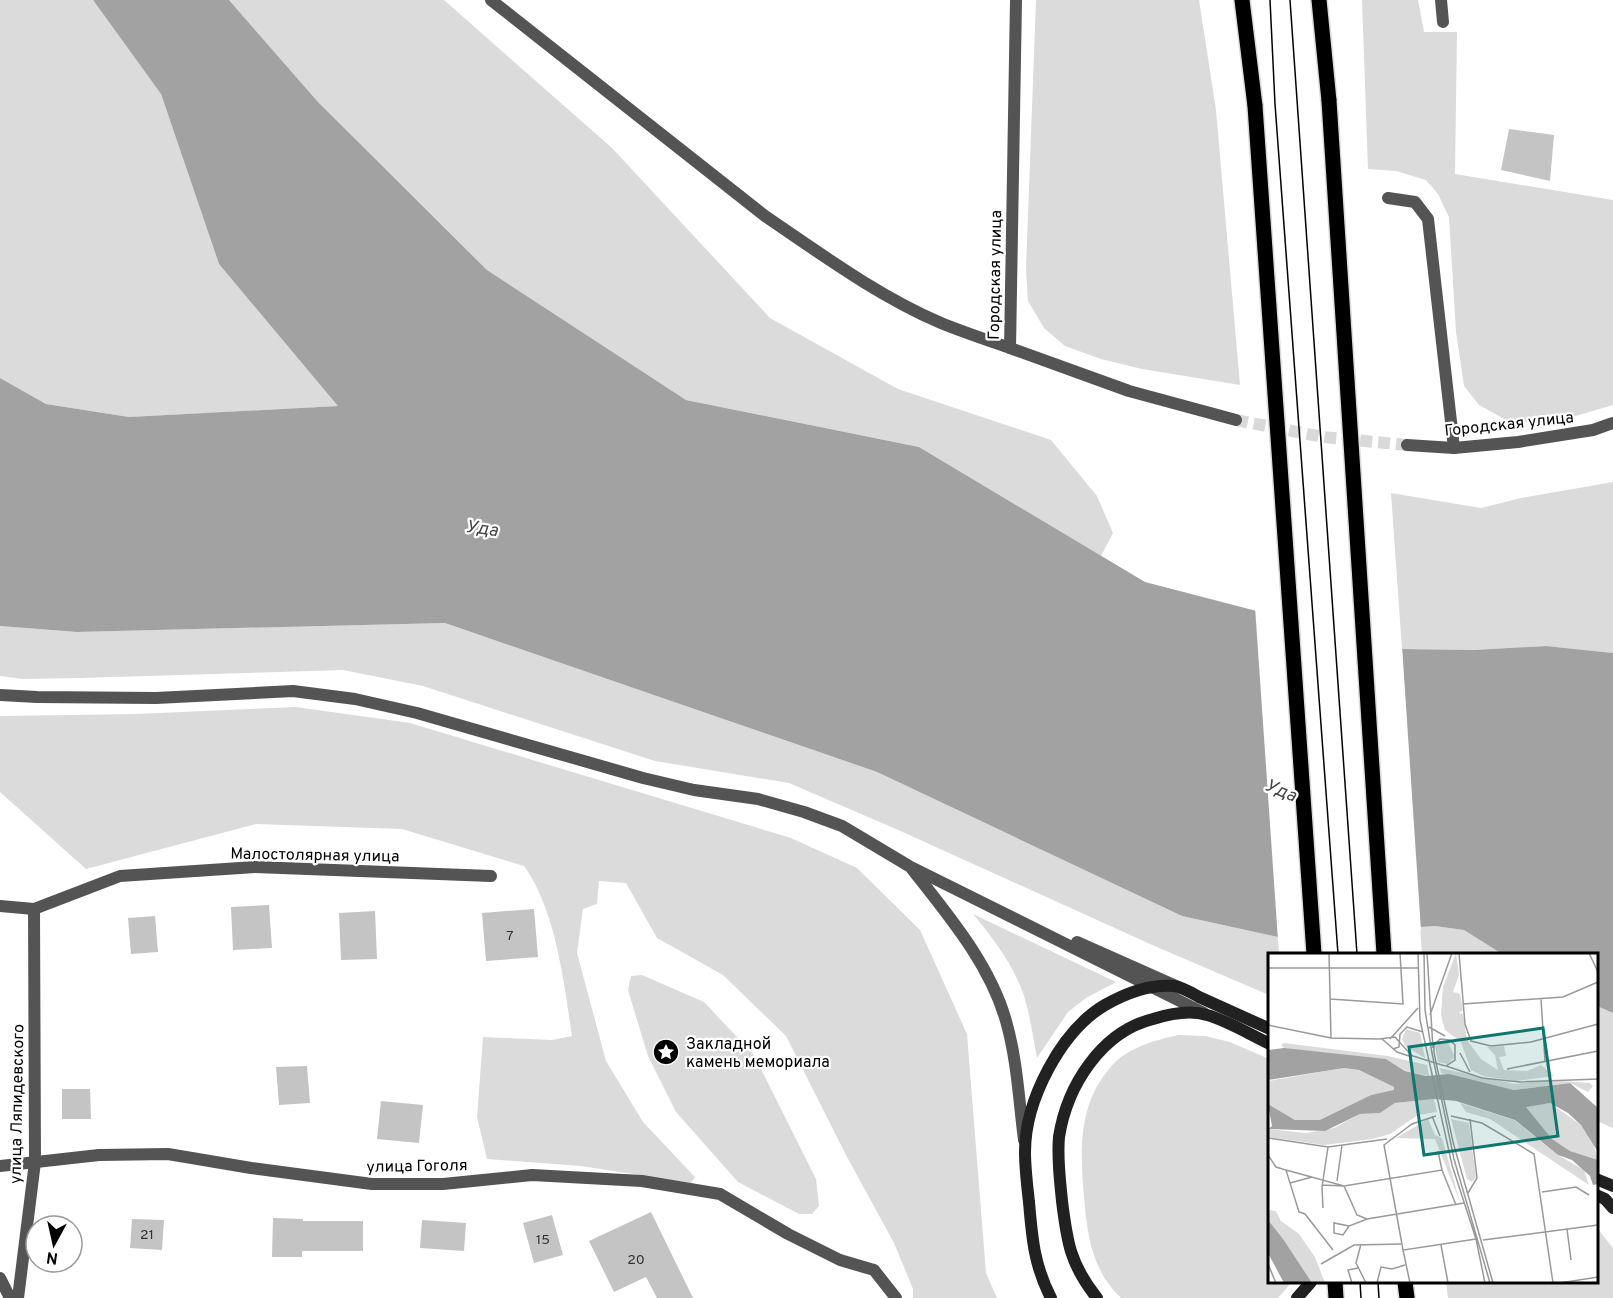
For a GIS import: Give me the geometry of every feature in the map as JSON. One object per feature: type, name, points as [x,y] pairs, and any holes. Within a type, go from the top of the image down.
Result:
[{"type":"main road","points":[[1242,0],[1256,106],[1314,953]]},
{"type":"main road","points":[[1319,0],[1329,101],[1384,953]]},
{"type":"main road","points":[[1051,1298],[1040,1277],[1032,1248],[1025,1150],[1030,1118],[1038,1092],[1063,1044],[1078,1026],[1098,1009],[1121,996],[1150,987],[1176,986],[1268,1029]]},
{"type":"main road","points":[[1097,1298],[1076,1266],[1067,1244],[1058,1168],[1059,1139],[1064,1115],[1074,1089],[1087,1066],[1105,1046],[1122,1032],[1139,1022],[1164,1016],[1207,1014],[1268,1044]]},
{"type":"main road","points":[[1598,1180],[1613,1186]]},
{"type":"main road","points":[[1598,1197],[1605,1199],[1613,1208]]},
{"type":"main road","points":[[1297,1298],[1309,1283]]},
{"type":"main road","points":[[1335,1283],[1336,1298]]},
{"type":"main road","points":[[1406,1283],[1407,1298]]},
{"type":"street","points":[[491,0],[765,216],[872,287],[940,322],[1010,348]]},
{"type":"street","name":"Городская улица","points":[[1016,0],[1010,348],[1130,391],[1236,420]]},
{"type":"street","points":[[1441,0],[1443,22]]},
{"type":"street","points":[[1388,198],[1415,202],[1428,219],[1454,448]]},
{"type":"street","name":"Городская улица","points":[[1407,445],[1454,448],[1518,442],[1593,430],[1613,423]]},
{"type":"street","points":[[0,694],[38,697],[156,698],[293,691],[355,699],[417,713],[643,778],[694,790],[758,799],[842,826],[909,866],[1207,1014]]},
{"type":"street","points":[[909,866],[1176,986]]},
{"type":"street","points":[[909,866],[966,941],[988,977],[1003,1012],[1016,1075],[1025,1150]]},
{"type":"street","name":"Малостолярная улица","points":[[0,906],[34,909],[120,876],[255,867],[491,876]]},
{"type":"street","name":"улица Ляпидевского","points":[[18,1298],[35,1162],[34,909]]},
{"type":"street","name":"улица Гоголя","points":[[0,1167],[99,1155],[168,1154],[372,1184],[444,1184],[532,1175],[642,1181],[720,1194],[788,1234],[840,1260],[873,1270],[896,1298]]},
{"type":"street","points":[[0,1278],[10,1298]]},
{"type":"shaded area","points":[[0,0],[93,0],[161,94],[219,264],[339,406],[129,417],[46,404],[0,378]]},
{"type":"shaded area","points":[[229,0],[444,0],[612,148],[770,318],[898,389],[1051,440],[1097,496],[1113,533],[1101,556],[919,447],[686,400],[487,270],[318,102]]},
{"type":"shaded area","points":[[1036,0],[1199,0],[1216,110],[1240,385],[1142,369],[1101,359],[1065,346],[1044,328],[1028,301],[1026,269]]},
{"type":"shaded area","points":[[1362,0],[1418,0],[1424,32],[1457,32],[1455,174],[1613,200],[1613,405],[1569,418],[1536,423],[1506,420],[1479,405],[1464,386],[1456,332],[1449,217],[1438,194],[1426,180],[1396,171],[1368,169]]},
{"type":"shaded area","points":[[1613,482],[1613,653],[1546,646],[1474,650],[1402,649],[1391,493],[1481,508],[1521,498]]},
{"type":"shaded area","points":[[445,623],[877,772],[1182,916],[1278,937],[1279,953],[1268,953],[1268,995],[789,783],[655,761],[423,686],[343,670],[80,678],[22,679],[0,676],[0,626],[77,632]]},
{"type":"shaded area","points":[[296,707],[410,723],[791,838],[857,868],[920,930],[967,1034],[986,1273],[997,1298],[913,1298],[913,1289],[894,1243],[846,1155],[786,1036],[723,975],[657,938],[626,883],[599,881],[597,904],[583,909],[577,953],[606,1061],[643,1122],[695,1177],[691,1183],[581,1166],[487,1159],[477,1117],[483,1037],[552,1040],[572,1036],[562,971],[551,925],[535,884],[524,866],[402,829],[256,824],[86,869],[0,792],[0,716],[137,714]]},
{"type":"shaded area","points":[[973,914],[1116,982],[1086,998],[1068,1012],[1037,1058],[1028,1009],[1019,982],[1001,951]]},
{"type":"shaded area","points":[[1435,926],[1464,930],[1500,953],[1422,953],[1420,927]]},
{"type":"shaded area","points":[[642,975],[704,1002],[754,1055],[816,1179],[819,1206],[812,1214],[799,1214],[738,1182],[676,1112],[648,1056],[628,990],[631,976]]},
{"type":"shaded area","points":[[1598,1006],[1613,1013],[1613,1128],[1598,1121]]},
{"type":"shaded area","points":[[1178,1035],[1205,1036],[1230,1042],[1268,1059],[1268,1283],[1291,1283],[1278,1298],[1121,1298],[1103,1276],[1089,1238],[1084,1197],[1082,1146],[1086,1114],[1091,1098],[1109,1069],[1123,1056],[1149,1043]]},
{"type":"shaded area","points":[[1598,1229],[1613,1248],[1613,1298],[1448,1298],[1446,1283],[1598,1283]]},
{"type":"water","name":"Уда","points":[[93,0],[229,0],[318,102],[487,270],[686,400],[919,447],[1145,582],[1402,649],[1474,650],[1546,646],[1613,653],[1613,1013],[1598,1006],[1598,953],[1500,953],[1464,930],[1435,926],[1278,937],[1182,916],[877,772],[445,623],[77,632],[0,626],[0,378],[46,404],[129,417],[338,406],[219,264],[161,94]]},
{"type":"pier","points":[[1255,607],[1402,646],[1421,930],[1278,940]]},
{"type":"building","points":[[1509,129],[1554,135],[1550,181],[1501,170]]},
{"type":"building","points":[[269,905],[272,948],[233,950],[231,907]]},
{"type":"building","points":[[534,909],[538,957],[486,961],[482,913]]},
{"type":"building","points":[[375,911],[377,959],[341,960],[339,913]]},
{"type":"building","points":[[155,916],[158,952],[131,954],[128,918]]},
{"type":"building","points":[[307,1066],[310,1103],[279,1105],[276,1067]]},
{"type":"building","points":[[62,1089],[90,1089],[91,1119],[62,1119]]},
{"type":"building","points":[[381,1101],[423,1105],[419,1143],[377,1139]]},
{"type":"building","points":[[651,1212],[693,1298],[657,1298],[646,1277],[614,1292],[589,1241]]},
{"type":"building","points":[[552,1215],[563,1255],[534,1263],[523,1223]]},
{"type":"building","points":[[273,1218],[303,1219],[303,1221],[363,1221],[363,1251],[302,1251],[302,1257],[272,1257]]},
{"type":"building","points":[[132,1219],[164,1220],[162,1250],[130,1248]]},
{"type":"building","points":[[422,1220],[466,1223],[464,1251],[420,1248]]},
{"type":"tunnel","points":[[1236,420],[1323,437],[1407,445]]},
{"type":"tram line","points":[[1270,0],[1275,104],[1338,953]]},
{"type":"tram line","points":[[1290,0],[1357,953]]},
{"type":"tram line","points":[[1360,1283],[1361,1298]]},
{"type":"tram line","points":[[1378,1283],[1379,1298]]},
{"type":"place","name":"Закладной камень мемориала","points":[[666,1052]]}]
